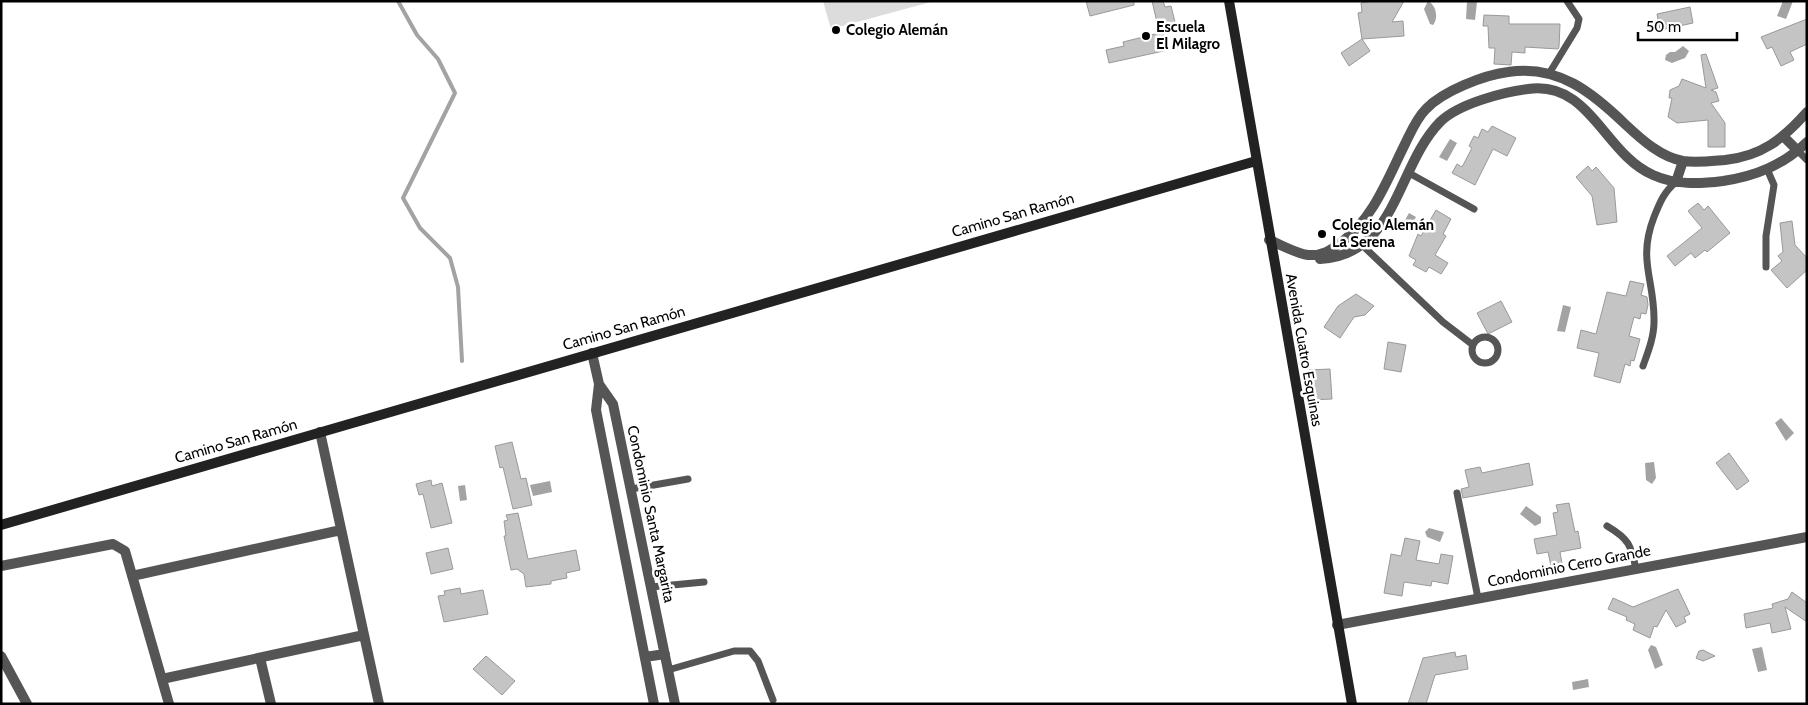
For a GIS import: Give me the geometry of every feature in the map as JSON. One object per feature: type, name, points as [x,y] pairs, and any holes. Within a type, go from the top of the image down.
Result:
[{"type":"main road","name":"Avenida Cuatro Esquinas","points":[[1229,1],[1352,704]]},
{"type":"main road","name":"Camino San Ramón","points":[[1,525],[1256,161]]},
{"type":"street","points":[[1270,243],[1309,255],[1326,254],[1359,228],[1375,203],[1416,122],[1427,108],[1472,82],[1507,72],[1530,70],[1550,72],[1576,83],[1599,98],[1642,140],[1655,149],[1683,161],[1711,162],[1736,159],[1760,152],[1783,136],[1807,112]]},
{"type":"street","points":[[1536,89],[1550,72]]},
{"type":"street","points":[[1270,243],[1312,259],[1346,255],[1362,246],[1373,236],[1428,138],[1441,121],[1463,108],[1491,97],[1536,89],[1559,91],[1577,101],[1627,158],[1651,175],[1676,182],[1710,182],[1750,176],[1778,165],[1807,142]]},
{"type":"street","points":[[1783,136],[1797,150]]},
{"type":"street","points":[[1676,182],[1683,161]]},
{"type":"street","name":"Condominio Santa Margarita","points":[[592,353],[599,384],[596,410],[654,704]]},
{"type":"street","name":"Condominio Santa Margarita","points":[[599,384],[613,404],[675,704]]},
{"type":"street","points":[[320,432],[379,704]]},
{"type":"street","points":[[132,576],[341,530]]},
{"type":"street","name":"Condominio Cerro Grande","points":[[1337,625],[1807,536]]},
{"type":"street","points":[[1,566],[113,544],[125,551],[169,704]]},
{"type":"street","points":[[162,679],[364,635]]},
{"type":"street","points":[[645,657],[665,654]]},
{"type":"street","points":[[1,656],[27,704]]},
{"type":"street","points":[[260,658],[271,704]]},
{"type":"lane","points":[[1550,72],[1577,28],[1579,19],[1567,1]]},
{"type":"lane","points":[[1797,150],[1807,160]]},
{"type":"lane","points":[[1766,267],[1766,236],[1774,185],[1767,169]]},
{"type":"lane","points":[[1409,173],[1474,209]]},
{"type":"lane","points":[[1643,366],[1652,340],[1654,322],[1645,257],[1648,234],[1664,192],[1676,182]]},
{"type":"lane","points":[[1362,246],[1443,322],[1473,345]]},
{"type":"lane","points":[[631,489],[688,479]]},
{"type":"lane","points":[[1457,493],[1478,598]]},
{"type":"lane","points":[[1607,526],[1624,536],[1631,547],[1636,569]]},
{"type":"lane","points":[[651,587],[704,582]]},
{"type":"lane","points":[[668,670],[734,651],[750,651],[758,660],[773,700]]},
{"type":"shaded area","points":[[823,1],[931,1],[931,2],[831,29]]},
{"type":"shaded area","points":[[1428,1],[1433,5],[1436,12],[1436,19],[1433,25],[1430,24],[1424,9]]},
{"type":"shaded area","points":[[1467,1],[1477,2],[1475,20],[1466,19]]},
{"type":"shaded area","points":[[1783,1],[1793,1],[1786,19],[1777,16]]},
{"type":"shaded area","points":[[1683,46],[1689,51],[1685,58],[1672,63],[1665,60],[1666,55],[1670,52],[1675,52]]},
{"type":"shaded area","points":[[1450,139],[1457,143],[1447,161],[1439,157]]},
{"type":"shaded area","points":[[1409,213],[1416,217],[1408,231],[1401,227]]},
{"type":"shaded area","points":[[1563,305],[1571,307],[1565,332],[1557,331]]},
{"type":"shaded area","points":[[1781,418],[1794,433],[1786,441],[1775,423]]},
{"type":"shaded area","points":[[1654,462],[1656,478],[1652,484],[1646,480],[1645,463]]},
{"type":"shaded area","points":[[550,481],[552,492],[533,496],[530,485]]},
{"type":"shaded area","points":[[465,485],[467,500],[460,501],[458,486]]},
{"type":"shaded area","points":[[1526,506],[1541,517],[1541,523],[1535,526],[1520,514]]},
{"type":"shaded area","points":[[1429,528],[1444,532],[1440,542],[1427,537],[1425,532]]},
{"type":"shaded area","points":[[1651,645],[1656,647],[1663,665],[1655,669],[1648,650]]},
{"type":"shaded area","points":[[1762,647],[1767,670],[1758,672],[1752,649]]},
{"type":"shaded area","points":[[1588,679],[1589,687],[1573,690],[1572,682]]},
{"type":"building","points":[[1086,1],[1134,1],[1134,5],[1090,16]]},
{"type":"building","points":[[1152,1],[1163,1],[1165,7],[1171,6],[1176,26],[1159,31]]},
{"type":"building","points":[[1404,1],[1392,22],[1403,21],[1404,36],[1362,39],[1358,13],[1362,12],[1361,3]]},
{"type":"building","points":[[1690,7],[1693,23],[1660,30],[1657,14]]},
{"type":"building","points":[[1484,15],[1509,16],[1509,24],[1560,24],[1559,47],[1558,49],[1525,47],[1525,53],[1512,52],[1511,65],[1494,64],[1495,48],[1489,48],[1488,26],[1483,26]]},
{"type":"building","points":[[1807,19],[1807,44],[1790,52],[1794,60],[1781,66],[1772,47],[1767,49],[1761,37]]},
{"type":"building","points":[[1163,32],[1168,50],[1109,63],[1106,50],[1124,46],[1123,42]]},
{"type":"building","points":[[1362,39],[1370,51],[1349,66],[1341,53]]},
{"type":"building","points":[[1706,54],[1718,88],[1711,90],[1716,92],[1719,101],[1711,103],[1725,123],[1725,147],[1708,147],[1708,120],[1677,123],[1668,117],[1672,98],[1669,98],[1670,90],[1679,86],[1682,79],[1706,88],[1701,55]]},
{"type":"building","points":[[1492,126],[1516,138],[1507,156],[1493,149],[1475,185],[1452,173],[1457,164],[1462,167],[1472,148],[1469,146],[1474,136],[1478,138],[1482,129],[1488,132]]},
{"type":"building","points":[[1588,166],[1592,171],[1596,167],[1614,188],[1617,222],[1597,225],[1592,196],[1576,177]]},
{"type":"building","points":[[1698,203],[1704,210],[1708,206],[1730,233],[1707,252],[1705,250],[1695,258],[1691,253],[1675,266],[1667,256],[1702,228],[1688,211]]},
{"type":"building","points":[[1436,210],[1451,219],[1443,234],[1446,236],[1435,255],[1448,263],[1441,274],[1429,267],[1426,272],[1413,265],[1416,260],[1409,256],[1418,234],[1421,236]]},
{"type":"building","points":[[1792,221],[1795,245],[1807,258],[1807,270],[1787,288],[1771,270],[1782,261],[1778,256],[1783,252],[1780,223]]},
{"type":"building","points":[[1630,281],[1644,284],[1641,295],[1647,297],[1648,305],[1646,314],[1641,313],[1640,319],[1634,317],[1629,336],[1640,339],[1634,361],[1631,360],[1630,366],[1625,364],[1620,383],[1594,376],[1599,353],[1577,348],[1581,330],[1596,334],[1607,292],[1626,296]]},
{"type":"building","points":[[1356,294],[1374,306],[1365,315],[1354,317],[1340,338],[1324,327],[1338,306]]},
{"type":"building","points":[[1501,301],[1512,322],[1488,334],[1477,313]]},
{"type":"building","points":[[1388,342],[1406,345],[1401,372],[1384,369]]},
{"type":"building","points":[[1330,369],[1332,399],[1310,400],[1309,370]]},
{"type":"building","points":[[512,442],[521,479],[526,478],[532,505],[513,509],[503,467],[500,468],[495,446]]},
{"type":"building","points":[[1729,453],[1749,481],[1737,490],[1716,463]]},
{"type":"building","points":[[1529,463],[1533,485],[1463,498],[1461,489],[1469,487],[1465,470],[1480,467],[1482,473]]},
{"type":"building","points":[[431,480],[432,486],[442,483],[452,523],[431,528],[423,494],[419,495],[416,484]]},
{"type":"building","points":[[1569,503],[1575,532],[1578,531],[1581,548],[1560,552],[1563,569],[1552,571],[1548,552],[1537,554],[1534,539],[1557,535],[1553,513],[1558,512],[1556,505]]},
{"type":"building","points":[[518,513],[528,559],[576,550],[580,570],[566,573],[567,578],[551,581],[551,584],[526,587],[524,574],[517,569],[511,570],[504,536],[506,536],[504,521],[508,520],[506,515]]},
{"type":"building","points":[[1405,538],[1420,541],[1416,560],[1439,564],[1441,554],[1453,556],[1448,584],[1432,581],[1431,586],[1404,582],[1402,596],[1384,593],[1391,554],[1401,556]]},
{"type":"building","points":[[448,548],[453,569],[431,574],[426,553]]},
{"type":"building","points":[[460,588],[461,594],[483,590],[488,614],[444,622],[438,596],[445,595],[444,591]]},
{"type":"building","points":[[1678,589],[1690,614],[1684,617],[1686,622],[1676,627],[1666,610],[1657,627],[1654,626],[1650,638],[1633,630],[1635,624],[1626,620],[1627,617],[1608,609],[1613,598],[1633,607]]},
{"type":"building","points":[[1792,592],[1807,603],[1807,622],[1785,607],[1791,629],[1772,633],[1770,623],[1746,628],[1744,614],[1773,608],[1772,604],[1788,599]]},
{"type":"building","points":[[1703,650],[1715,656],[1703,661],[1696,658],[1699,651]]},
{"type":"building","points":[[1455,652],[1456,657],[1466,655],[1468,669],[1435,675],[1426,704],[1408,704],[1423,658]]},
{"type":"building","points":[[486,656],[515,681],[502,695],[473,669]]},
{"type":"waterway","points":[[398,1],[417,35],[438,59],[455,93],[403,198],[420,228],[450,258],[458,287],[462,361]]},
{"type":"place","name":"Colegio Alemán","points":[[836,30]]},
{"type":"place","name":"Escuela El Milagro","points":[[1146,36]]},
{"type":"place","name":"Colegio Alemán La Serena","points":[[1322,234]]}]
